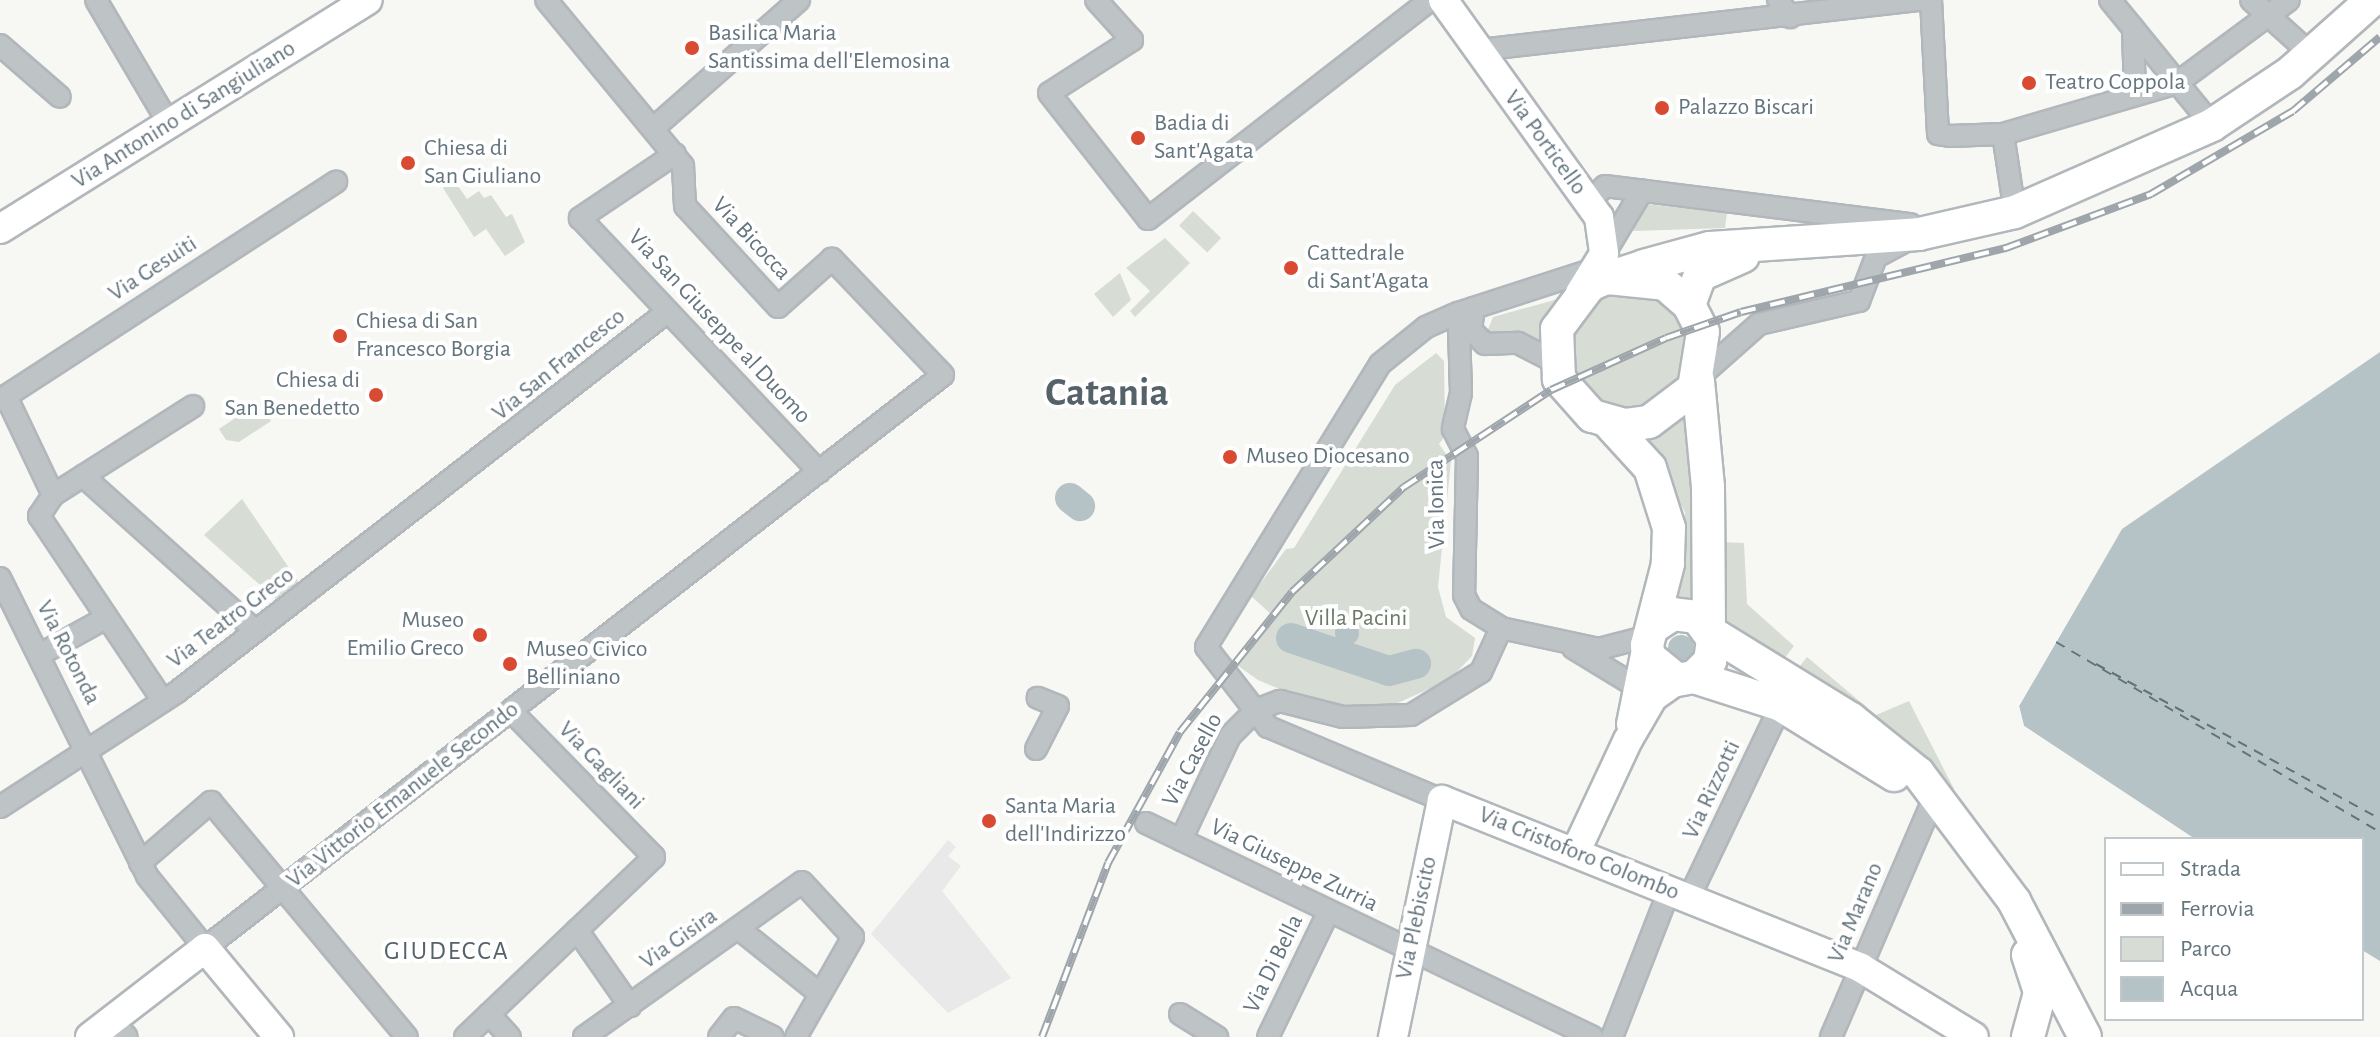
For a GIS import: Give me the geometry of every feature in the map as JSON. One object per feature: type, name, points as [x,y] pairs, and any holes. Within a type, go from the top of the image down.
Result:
[{"type":"main road","name":"Via Antonino di Sangiuliano","points":[[0,229],[368,0]]},
{"type":"main road","name":"Via Porticello","points":[[1443,0],[1593,209]]},
{"type":"main road","points":[[1628,740],[1637,687],[1668,564],[1667,515],[1640,452],[1608,422],[1573,400],[1555,362],[1559,321],[1604,272],[1710,248],[1919,234],[1967,226],[2015,212],[2212,125],[2312,55],[2372,0]]},
{"type":"main road","points":[[1593,209],[1604,272]]},
{"type":"main road","points":[[1575,853],[1628,740],[1653,697],[1685,678],[1713,654],[1708,487],[1698,379],[1703,332],[1689,305],[1693,283],[1708,268],[1803,243]]},
{"type":"main road","points":[[1604,272],[1689,305]]},
{"type":"main road","points":[[1608,422],[1664,416],[1698,379]]},
{"type":"main road","points":[[1650,636],[1681,613],[1851,719],[1918,773],[2014,901],[2084,1035],[2043,1037]]},
{"type":"main road","points":[[1650,636],[1655,668],[1781,705],[1887,769],[1929,809],[2003,908],[2039,981],[2028,1037]]},
{"type":"main road","name":"Via Cristoforo Colombo","points":[[1442,800],[1861,968],[1974,1037]]},
{"type":"main road","name":"Via Plebiscito","points":[[1393,1037],[1442,800]]},
{"type":"main road","points":[[205,948],[279,1037]]},
{"type":"main road","name":"Via Vittorio Emanuele Secondo","points":[[110,1031],[205,948]]},
{"type":"street","points":[[96,0],[169,124]]},
{"type":"street","points":[[1096,0],[1132,40],[1049,93],[1148,219],[1430,0]]},
{"type":"street","points":[[1485,59],[1555,42],[1784,8],[1849,10],[1921,0]]},
{"type":"street","points":[[1931,0],[1938,134],[1950,136],[2003,134],[2177,83],[2289,0]]},
{"type":"street","points":[[2110,0],[2212,125]]},
{"type":"street","points":[[2251,0],[2312,55]]},
{"type":"street","points":[[552,7],[666,141],[797,1]]},
{"type":"street","points":[[2133,28],[2135,95]]},
{"type":"street","points":[[0,45],[60,97]]},
{"type":"street","points":[[2003,134],[2015,212]]},
{"type":"street","name":"Via San Giuseppe al Duomo","points":[[666,141],[644,175],[580,218],[819,472]]},
{"type":"street","name":"Via Bicocca","points":[[666,141],[685,174],[685,206],[778,307],[832,259],[943,375]]},
{"type":"street","name":"Via Gesuiti","points":[[3,398],[336,182]]},
{"type":"street","points":[[1593,209],[1605,186],[1967,226]]},
{"type":"street","points":[[1555,362],[1518,343],[1485,344],[1471,330],[1474,308],[1604,272],[1642,191]]},
{"type":"street","points":[[1698,379],[1759,324],[1859,301],[1876,257],[1919,234]]},
{"type":"street","name":"Via Ionica","points":[[1474,308],[1459,329],[1461,393],[1453,429],[1467,456],[1464,595],[1471,609],[1501,628],[1562,642]]},
{"type":"street","name":"Via Cristoforo Colombo","points":[[1442,800],[1268,727],[1206,647],[1368,377],[1426,327],[1474,308]]},
{"type":"street","name":"Via San Francesco","points":[[485,458],[667,312]]},
{"type":"street","name":"Via Vittorio Emanuele Secondo","points":[[205,948],[943,375]]},
{"type":"street","points":[[3,398],[53,495]]},
{"type":"street","points":[[163,701],[40,524],[53,495],[193,406]]},
{"type":"street","name":"Via Teatro Greco","points":[[0,807],[163,701],[485,458]]},
{"type":"street","points":[[83,476],[256,631]]},
{"type":"street","name":"Via Rotonda","points":[[0,578],[6,603],[39,655],[90,751],[140,863],[205,948]]},
{"type":"street","points":[[39,655],[106,618]]},
{"type":"street","points":[[1256,710],[1280,701],[1343,717],[1411,715],[1481,672],[1501,628]]},
{"type":"street","points":[[1562,642],[1599,649],[1650,636]]},
{"type":"street","points":[[1562,642],[1637,687]]},
{"type":"street","points":[[1036,749],[1058,706],[1038,698]]},
{"type":"street","name":"Via Rizzotti","points":[[1612,1037],[1679,894],[1781,705]]},
{"type":"street","name":"Via Casello","points":[[1181,840],[1230,736],[1256,710]]},
{"type":"street","name":"Via Gagliani","points":[[511,711],[654,857],[577,930]]},
{"type":"street","points":[[140,863],[211,802],[407,1037]]},
{"type":"street","name":"Via Marano","points":[[1831,1037],[1929,809]]},
{"type":"street","name":"Via Giuseppe Zurria","points":[[1146,823],[1328,913],[1592,1037]]},
{"type":"street","name":"Via Gisira","points":[[584,1037],[802,882],[853,937],[820,994]]},
{"type":"street","name":"Via Di Bella","points":[[1268,1037],[1328,913]]},
{"type":"street","points":[[739,929],[820,994],[806,1031]]},
{"type":"street","points":[[465,1037],[577,930],[630,1006]]},
{"type":"street","points":[[489,1014],[510,1037]]},
{"type":"street","points":[[1180,1014],[1217,1037]]},
{"type":"street","points":[[719,1037],[734,1018],[773,1037]]},
{"type":"shaded area","points":[[948,840],[956,847],[948,856],[961,866],[942,891],[1011,978],[948,1013],[871,934]]},
{"type":"green space","points":[[454,180],[467,199],[479,191],[484,198],[491,195],[506,217],[512,214],[525,242],[505,256],[486,229],[474,237],[443,188]]},
{"type":"green space","points":[[1645,204],[1727,213],[1725,228],[1633,231]]},
{"type":"green space","points":[[1193,211],[1221,238],[1207,252],[1179,225]]},
{"type":"green space","points":[[1165,238],[1190,263],[1135,317],[1130,311],[1150,291],[1126,268]]},
{"type":"green space","points":[[1120,273],[1131,300],[1113,317],[1094,294]]},
{"type":"green space","points":[[1640,285],[1683,312],[1693,368],[1640,415],[1585,399],[1563,346],[1585,301]]},
{"type":"green space","points":[[1565,297],[1543,345],[1487,332],[1493,317]]},
{"type":"green space","name":"Villa Pacini","points":[[1436,353],[1444,361],[1445,436],[1439,444],[1451,461],[1438,587],[1446,617],[1475,638],[1472,656],[1449,680],[1382,710],[1315,704],[1258,680],[1234,663],[1272,615],[1251,596],[1286,549],[1294,548],[1395,385]]},
{"type":"green space","points":[[259,402],[271,421],[239,442],[226,440],[219,429]]},
{"type":"green space","points":[[1686,417],[1694,480],[1694,601],[1675,600],[1685,573],[1685,512],[1642,436]]},
{"type":"green space","points":[[242,499],[300,584],[278,601],[204,535]]},
{"type":"green space","points":[[1718,542],[1744,543],[1747,604],[1794,646],[1780,664],[1724,626]]},
{"type":"green space","points":[[1807,657],[1876,715],[1909,701],[1954,789],[1946,794],[1796,671]]},
{"type":"water","points":[[2380,352],[2380,961],[2364,951],[2364,837],[2192,837],[2024,726],[2019,706],[2122,529]]},
{"type":"water","points":[[1347,621],[1355,625],[1359,633],[1355,641],[1347,645],[1339,641],[1335,633],[1339,625]]},
{"type":"water","points":[[1681,635],[1690,639],[1694,648],[1690,657],[1681,661],[1672,657],[1668,648],[1672,639]]},
{"type":"pier","points":[[2122,529],[2019,706],[2024,726],[2192,837],[2022,729],[2015,707]]},
{"type":"waterway","points":[[1070,498],[1080,506]]},
{"type":"waterway","points":[[1291,638],[1389,671],[1416,664]]},
{"type":"ferry route","points":[[2056,642],[2380,832]]},
{"type":"ferry route","points":[[2096,664],[2380,819]]},
{"type":"railway","points":[[1042,1037],[1108,863],[1180,732],[1292,592],[1404,487],[1551,390],[1666,338],[1741,312],[2006,248],[2151,194],[2293,111],[2380,37]]},
{"type":"place","name":"Basilica Maria Santissima dell'Elemosina","points":[[692,48]]},
{"type":"place","name":"Teatro Coppola","points":[[2029,83]]},
{"type":"place","name":"Palazzo Biscari","points":[[1662,108]]},
{"type":"place","name":"Badia di Sant'Agata","points":[[1138,138]]},
{"type":"place","name":"Chiesa di San Giuliano","points":[[408,163]]},
{"type":"place","name":"Cattedrale di Sant'Agata","points":[[1291,268]]},
{"type":"place","name":"Chiesa di San Francesco Borgia","points":[[340,336]]},
{"type":"place","name":"Chiesa di San Benedetto","points":[[376,395]]},
{"type":"place","name":"Museo Diocesano","points":[[1230,457]]},
{"type":"place","name":"Museo Emilio Greco","points":[[480,635]]},
{"type":"place","name":"Museo Civico Belliniano","points":[[510,664]]},
{"type":"place","name":"Santa Maria dell'Indirizzo","points":[[989,821]]},
{"type":"district","name":"Catania","points":[[1107,393]]},
{"type":"district","name":"GIUDECCA","points":[[447,952]]}]
